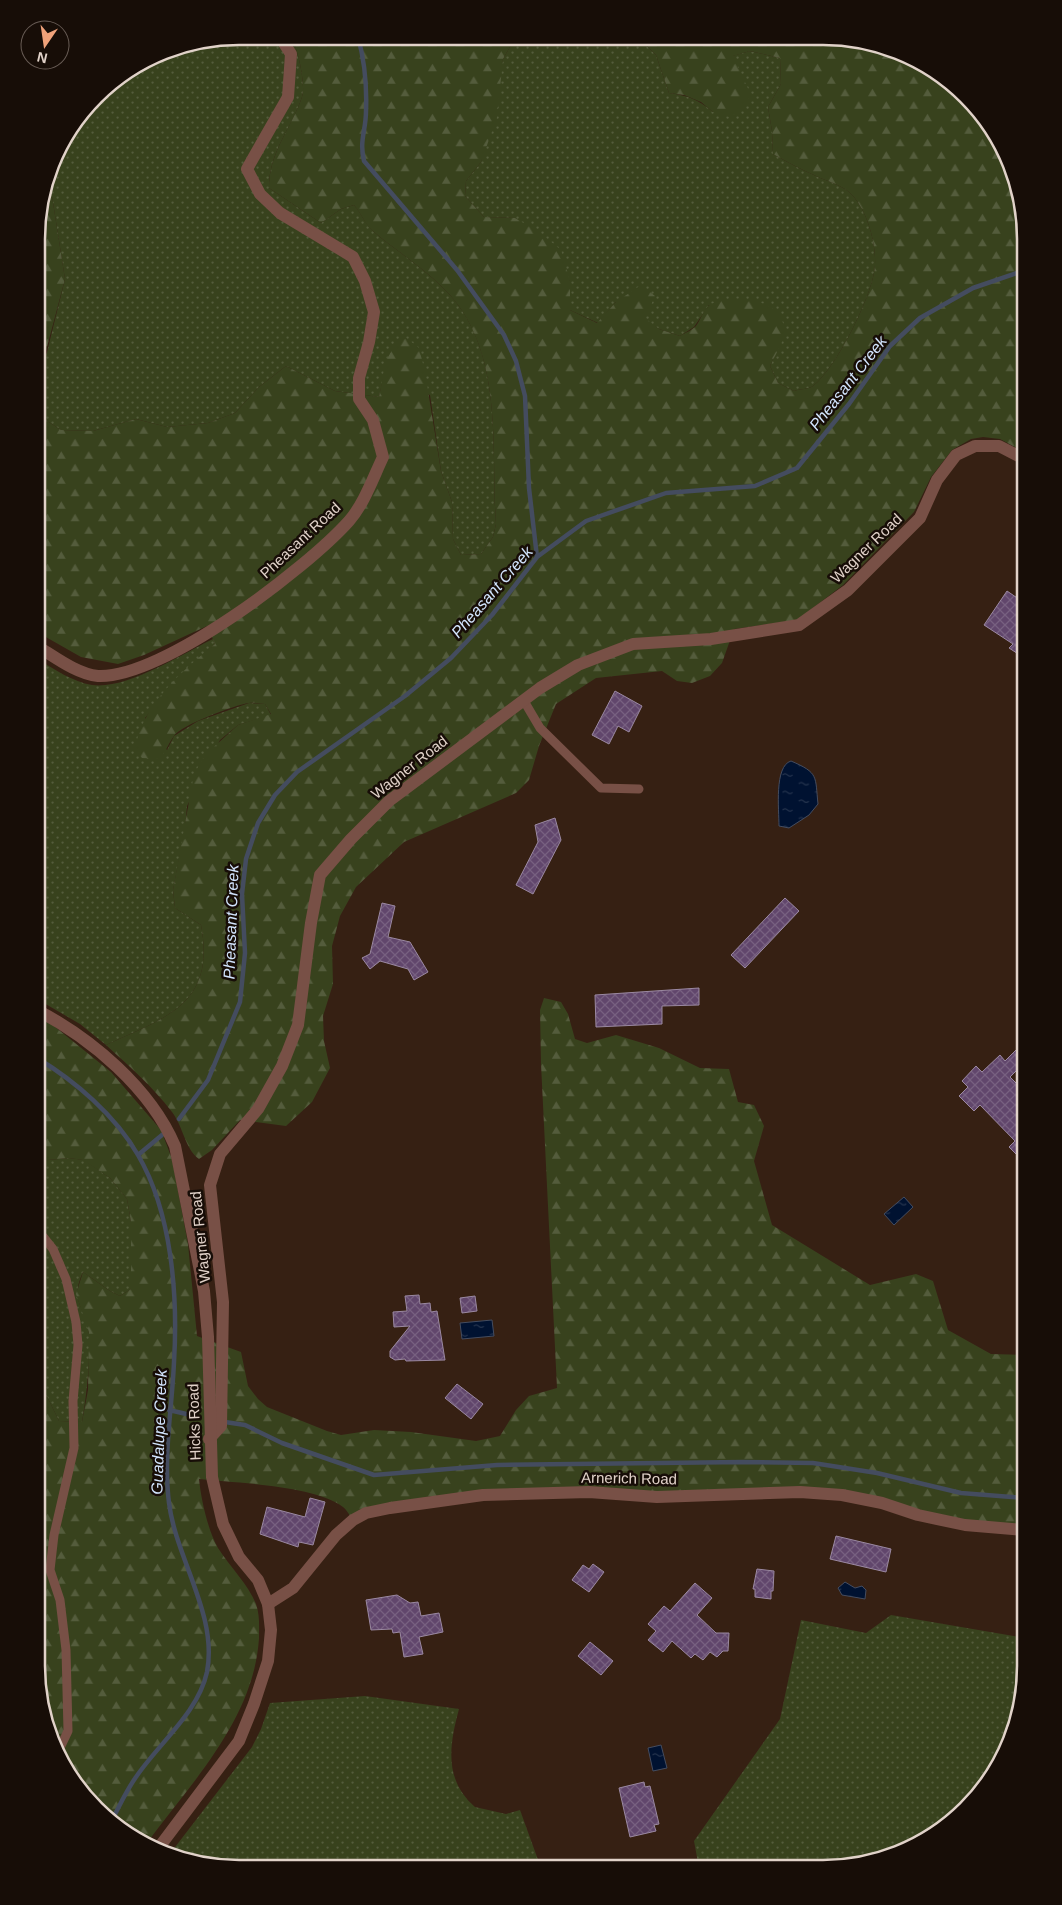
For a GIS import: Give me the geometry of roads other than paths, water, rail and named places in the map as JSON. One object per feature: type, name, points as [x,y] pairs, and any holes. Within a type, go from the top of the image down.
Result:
[{"type":"street","name":"Pheasant Road","points":[[45,650],[83,672],[98,676],[121,674],[179,650],[265,594],[350,520],[383,457],[373,420],[359,399],[359,378],[369,342],[374,312],[366,281],[354,257],[280,213],[260,194],[247,169],[288,97],[291,54],[286,45]]},
{"type":"street","name":"Wagner Road","points":[[209,1439],[221,1426],[223,1302],[210,1185],[220,1154],[258,1109],[282,1066],[298,1025],[311,923],[320,875],[351,839],[389,802],[540,688],[578,665],[633,644],[711,640],[799,625],[848,590],[920,518],[937,480],[956,455],[975,446],[999,446],[1017,455]]},
{"type":"street","name":"Hicks Road","points":[[45,1015],[84,1041],[115,1067],[140,1092],[167,1127],[176,1146],[204,1291],[208,1337],[209,1439],[212,1478],[223,1524],[238,1557],[258,1580],[268,1604],[271,1630],[268,1661],[239,1741],[162,1844]]},
{"type":"street","name":"Arnerich Road","points":[[268,1604],[293,1588],[336,1534],[353,1520],[366,1514],[390,1508],[483,1495],[589,1492],[657,1497],[800,1492],[842,1496],[874,1502],[918,1515],[965,1525],[1017,1529]]},
{"type":"lane","points":[[524,701],[540,728],[601,788],[639,789]]},
{"type":"lane","points":[[45,1238],[53,1248],[66,1279],[76,1322],[78,1345],[73,1400],[74,1448],[54,1535],[50,1570],[60,1600],[66,1650],[68,1730],[62,1744]]},
{"type":"water","points":[[791,761],[807,769],[814,776],[818,804],[809,815],[789,828],[779,826],[778,800],[782,771]]},
{"type":"water","points":[[904,1197],[913,1207],[894,1225],[884,1214]]},
{"type":"water","points":[[492,1320],[494,1336],[462,1339],[460,1323]]},
{"type":"water","points":[[845,1582],[855,1588],[862,1586],[866,1590],[865,1599],[842,1595],[838,1588]]},
{"type":"water","points":[[661,1745],[667,1768],[653,1771],[648,1748]]},
{"type":"waterway","points":[[360,45],[366,83],[366,118],[362,141],[364,161],[457,270],[504,335],[516,361],[525,396],[529,488],[537,557]]},
{"type":"waterway","name":"Pheasant Creek","points":[[179,1119],[208,1080],[240,1002],[245,953],[242,894],[246,859],[258,823],[275,795],[297,772],[405,696],[451,658],[492,615],[537,557],[586,521],[666,493],[755,486],[797,468],[849,404],[890,346],[920,318],[973,288],[1017,273]]},
{"type":"waterway","name":"Guadalupe Creek","points":[[45,1063],[80,1088],[118,1126],[138,1155],[159,1203],[170,1255],[175,1310],[173,1380],[167,1450],[169,1503],[179,1545],[195,1587],[207,1629],[209,1651],[207,1672],[202,1687],[187,1714],[136,1777],[115,1815]]},
{"type":"waterway","name":"Pheasant Creek","points":[[138,1155],[162,1135]]},
{"type":"waterway","points":[[169,1410],[195,1416]]},
{"type":"waterway","points":[[225,1422],[245,1425],[282,1443],[374,1475],[497,1465],[813,1463],[877,1473],[961,1493],[1017,1497]]}]
